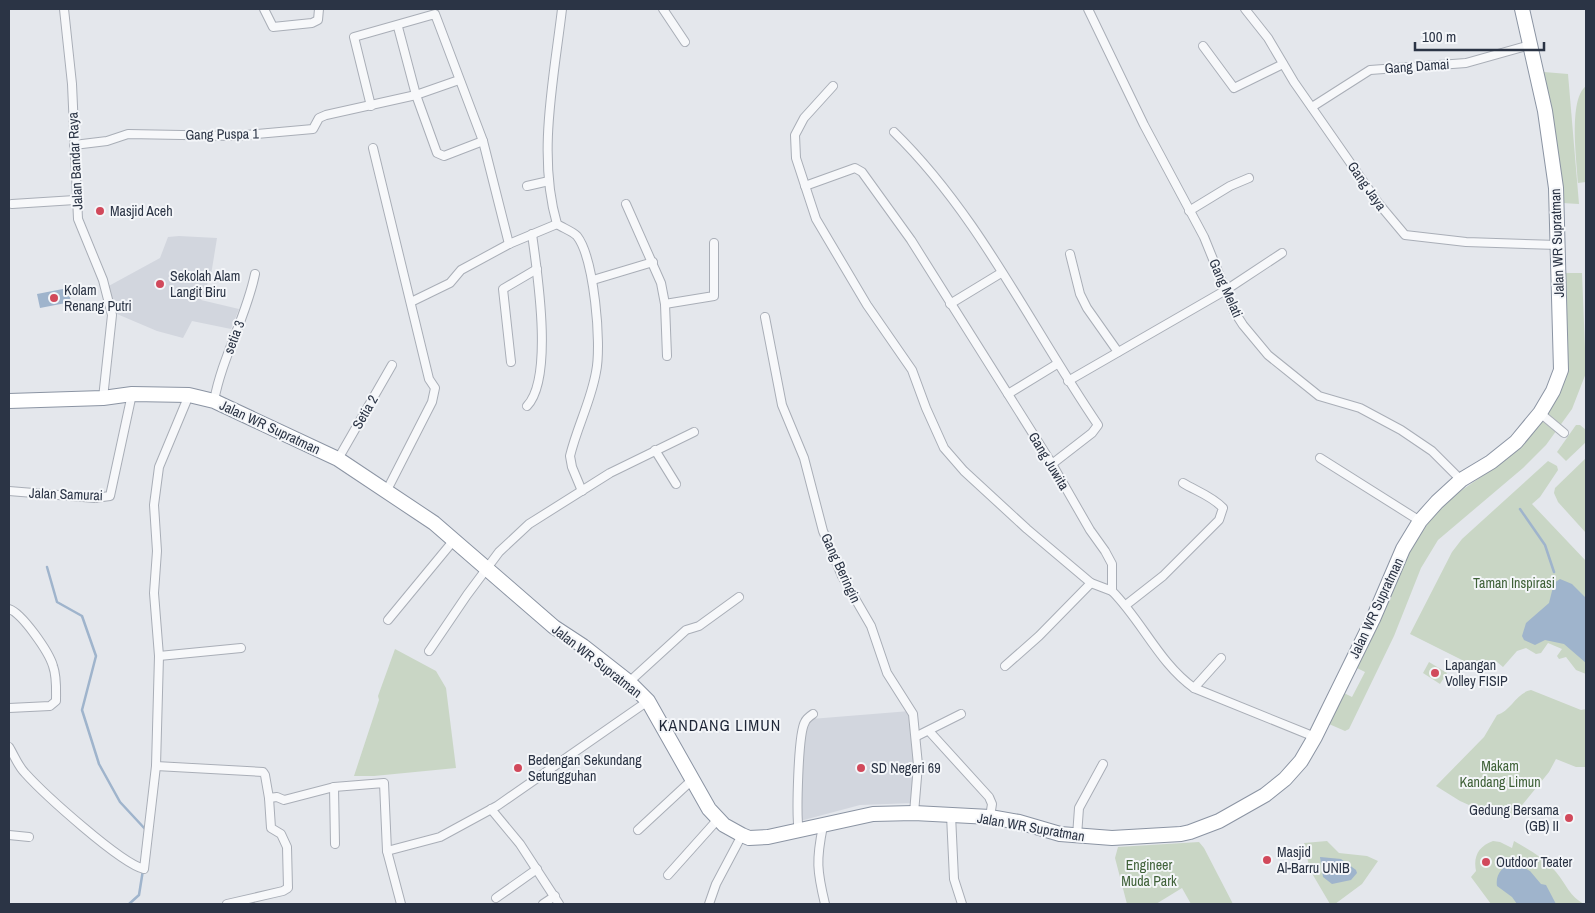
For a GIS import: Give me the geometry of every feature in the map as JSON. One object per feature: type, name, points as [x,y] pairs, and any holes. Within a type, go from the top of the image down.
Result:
[{"type":"highway","name":"Jalan WR Supratman","points":[[9,401],[103,398],[132,394],[189,395],[214,401],[338,459],[434,522],[554,627],[583,646],[629,682],[648,701],[709,809],[724,824],[742,835],[758,839],[799,832],[873,814],[914,813],[990,817],[1019,822],[1060,834],[1077,836],[1112,838],[1181,834],[1220,821],[1265,795],[1285,779],[1301,761],[1315,737],[1373,619],[1403,549],[1420,521],[1461,480],[1491,462],[1516,442],[1540,413],[1553,391],[1561,370],[1556,188],[1544,111],[1522,9]]},
{"type":"street","name":"Jalan Bandar Raya","points":[[64,9],[72,84],[75,200],[78,219],[103,280],[112,315],[103,398]]},
{"type":"street","points":[[264,9],[273,27],[312,23],[318,20],[319,9]]},
{"type":"street","points":[[557,224],[550,181],[550,117],[562,9]]},
{"type":"street","points":[[663,9],[685,42]]},
{"type":"street","name":"Gang Melati","points":[[1088,9],[1144,125],[1204,237],[1234,311],[1243,325],[1268,354],[1319,396],[1360,408],[1401,430],[1432,451],[1461,480]]},
{"type":"street","name":"Gang Jaya","points":[[1245,9],[1268,38],[1283,64],[1379,204],[1405,235],[1466,242],[1558,245]]},
{"type":"street","points":[[459,80],[416,95],[367,107],[353,39],[358,35],[398,26],[435,14],[483,142],[509,244]]},
{"type":"street","points":[[398,26],[416,95],[437,153],[444,156],[483,142]]},
{"type":"street","name":"Gang Damai","points":[[1312,107],[1370,70],[1466,63],[1530,45]]},
{"type":"street","points":[[1203,46],[1234,88],[1283,64]]},
{"type":"street","points":[[833,86],[804,118],[795,135],[796,158],[816,219],[866,305],[912,370],[944,448],[964,471],[1027,529],[1091,583],[1112,591],[1126,605],[1178,677],[1194,688],[1315,737]]},
{"type":"street","name":"Gang Puspa 1","points":[[74,145],[107,142],[128,134],[235,136],[313,128],[319,118],[367,107]]},
{"type":"street","points":[[894,132],[924,162],[958,206],[1098,426],[1092,433],[1052,464]]},
{"type":"street","points":[[373,148],[429,380],[435,388],[432,402],[386,492]]},
{"type":"street","name":"Gang Juwita","points":[[805,186],[855,168],[859,169],[900,224],[1052,464],[1112,564],[1112,591]]},
{"type":"street","points":[[1189,211],[1230,186],[1249,178]]},
{"type":"street","points":[[526,186],[550,181]]},
{"type":"street","points":[[12,204],[75,200]]},
{"type":"street","points":[[626,204],[661,283],[665,304],[667,356]]},
{"type":"street","points":[[411,302],[450,283],[461,270],[509,244],[557,224]]},
{"type":"street","points":[[557,224],[576,235],[584,248],[593,280],[597,369],[570,456],[572,467],[582,491]]},
{"type":"street","points":[[526,406],[532,400],[539,376],[542,335],[537,269],[532,234]]},
{"type":"street","points":[[665,304],[714,296],[714,243]]},
{"type":"street","points":[[1068,381],[1226,290],[1282,253]]},
{"type":"street","points":[[1070,254],[1080,294],[1087,308],[1118,352]]},
{"type":"street","points":[[593,280],[653,262]]},
{"type":"street","points":[[512,362],[503,289],[537,269]]},
{"type":"street","points":[[950,304],[1001,273]]},
{"type":"street","name":"setia 3","points":[[214,401],[228,348],[252,292],[255,274]]},
{"type":"street","name":"Gang Beringin","points":[[765,317],[782,405],[804,458],[823,531],[842,576],[871,626],[887,673],[913,714],[917,736],[918,766],[914,813]]},
{"type":"street","points":[[1008,394],[1057,364]]},
{"type":"street","name":"Setia 2","points":[[338,459],[392,365]]},
{"type":"street","name":"Jalan Samurai","points":[[9,491],[95,498],[110,496],[132,394]]},
{"type":"street","points":[[9,747],[23,771],[45,792],[108,847],[142,868],[156,766],[159,656],[154,593],[157,551],[154,505],[159,467],[189,395]]},
{"type":"street","points":[[1540,413],[1564,433]]},
{"type":"street","points":[[429,651],[499,552],[528,524],[655,450],[694,432]]},
{"type":"street","points":[[655,450],[676,484]]},
{"type":"street","points":[[1320,458],[1420,521]]},
{"type":"street","points":[[1126,605],[1163,576],[1195,546],[1222,513],[1223,508],[1214,499],[1201,495],[1183,483]]},
{"type":"street","points":[[388,620],[454,540]]},
{"type":"street","points":[[1005,666],[1039,636],[1091,583]]},
{"type":"street","points":[[629,682],[686,630],[699,626],[738,597]]},
{"type":"street","points":[[9,609],[20,616],[49,655],[55,675],[56,701],[50,706],[9,708]]},
{"type":"street","points":[[159,656],[241,648]]},
{"type":"street","points":[[1194,688],[1221,658]]},
{"type":"street","points":[[387,851],[440,837],[491,808],[648,701]]},
{"type":"street","points":[[799,832],[797,818],[801,738],[804,723],[813,714]]},
{"type":"street","points":[[917,736],[961,714]]},
{"type":"street","points":[[929,731],[990,797],[992,804],[990,817]]},
{"type":"street","points":[[1077,836],[1079,808],[1103,764]]},
{"type":"street","points":[[156,766],[263,772],[266,774],[272,828],[281,834],[287,847],[288,888],[274,894],[227,904]]},
{"type":"street","points":[[638,830],[692,780]]},
{"type":"street","points":[[269,798],[292,799],[334,786],[384,783],[387,851],[401,904]]},
{"type":"street","points":[[334,786],[335,844]]},
{"type":"street","points":[[491,808],[537,869],[560,904]]},
{"type":"street","points":[[951,815],[954,878],[962,904]]},
{"type":"street","points":[[668,875],[719,818]]},
{"type":"street","points":[[823,826],[818,849],[817,873],[826,904]]},
{"type":"street","points":[[9,835],[29,837]]},
{"type":"street","points":[[709,904],[723,868],[742,835]]},
{"type":"street","points":[[496,898],[537,869]]},
{"type":"street","points":[[543,904],[555,896]]},
{"type":"shaded area","name":"Sekolah Alam Langit Biru","points":[[168,237],[217,238],[211,275],[201,300],[239,309],[231,329],[192,321],[183,338],[157,331],[117,314],[112,315],[105,288],[160,258]]},
{"type":"shaded area","name":"SD Negeri 69","points":[[910,711],[916,749],[914,803],[860,805],[800,821],[805,732],[811,719]]},
{"type":"green space","points":[[1544,72],[1568,74],[1579,204],[1562,203],[1543,79]]},
{"type":"green space","points":[[1586,86],[1586,182],[1578,183],[1575,117],[1580,93]]},
{"type":"green space","points":[[1582,273],[1586,373],[1572,409],[1546,445],[1523,468],[1438,540],[1421,568],[1394,636],[1349,729],[1345,731],[1329,724],[1344,693],[1352,697],[1365,672],[1357,668],[1410,551],[1430,520],[1449,499],[1507,459],[1560,390],[1562,274]]},
{"type":"green space","points":[[1576,425],[1580,425],[1586,430],[1586,442],[1566,461],[1557,452]]},
{"type":"green space","points":[[1586,458],[1586,533],[1558,502],[1554,493],[1555,488]]},
{"type":"green space","name":"Taman Inspirasi","points":[[1548,461],[1557,466],[1558,470],[1540,497],[1532,504],[1586,561],[1586,674],[1576,670],[1566,657],[1559,659],[1557,656],[1562,649],[1548,643],[1541,653],[1536,654],[1526,648],[1517,651],[1503,667],[1497,662],[1474,666],[1410,634],[1452,552],[1462,539]]},
{"type":"green space","points":[[395,649],[436,671],[446,688],[456,768],[374,776],[354,776],[379,700],[378,696]]},
{"type":"green space","name":"Lapangan Volley FISIP","points":[[1429,662],[1447,673],[1440,684],[1423,673]]},
{"type":"green space","name":"Makam Kandang Limun","points":[[1531,690],[1581,710],[1586,709],[1586,767],[1576,767],[1556,759],[1549,772],[1510,820],[1489,814],[1460,801],[1436,786],[1484,737],[1497,715],[1506,710],[1521,695]]},
{"type":"green space","points":[[1327,841],[1339,853],[1367,856],[1378,861],[1362,884],[1335,904],[1330,904],[1310,870],[1304,843]]},
{"type":"green space","points":[[1493,841],[1512,848],[1514,841],[1536,855],[1551,867],[1572,894],[1584,904],[1491,904],[1471,877],[1476,871],[1475,861],[1478,852]]},
{"type":"green space","name":"Engineer Muda Park","points":[[1199,842],[1233,904],[1191,904],[1182,888],[1156,904],[1127,904],[1115,858],[1118,847]]},
{"type":"water","name":"Kolam Renang Putri","points":[[68,288],[71,302],[40,308],[37,294]]},
{"type":"water","points":[[1560,579],[1572,584],[1586,598],[1586,663],[1564,644],[1545,640],[1535,645],[1524,640],[1522,636],[1526,623],[1549,603],[1554,583]]},
{"type":"water","points":[[1320,857],[1341,859],[1356,870],[1357,873],[1351,880],[1332,884],[1323,877]]},
{"type":"water","points":[[1514,862],[1530,871],[1541,884],[1546,885],[1556,904],[1517,904],[1512,897],[1497,886],[1497,878],[1501,871]]},
{"type":"waterway","points":[[1520,509],[1545,545],[1554,572]]},
{"type":"waterway","points":[[47,567],[57,602],[82,616],[96,656],[82,710],[99,764],[120,802],[146,830]]},
{"type":"waterway","points":[[129,904],[139,895],[143,870]]},
{"type":"place","name":"Masjid Aceh","points":[[100,211]]},
{"type":"place","name":"Sekolah Alam Langit Biru","points":[[160,284]]},
{"type":"place","name":"Kolam Renang Putri","points":[[54,298]]},
{"type":"place","name":"Lapangan Volley FISIP","points":[[1435,673]]},
{"type":"place","name":"Bedengan Sekundang Setungguhan","points":[[518,768]]},
{"type":"place","name":"SD Negeri 69","points":[[861,768]]},
{"type":"place","name":"Gedung Bersama (GB) II","points":[[1569,818]]},
{"type":"place","name":"Masjid Al-Barru UNIB","points":[[1267,860]]},
{"type":"place","name":"Outdoor Teater","points":[[1486,862]]},
{"type":"district","name":"KANDANG LIMUN","points":[[720,725]]}]
